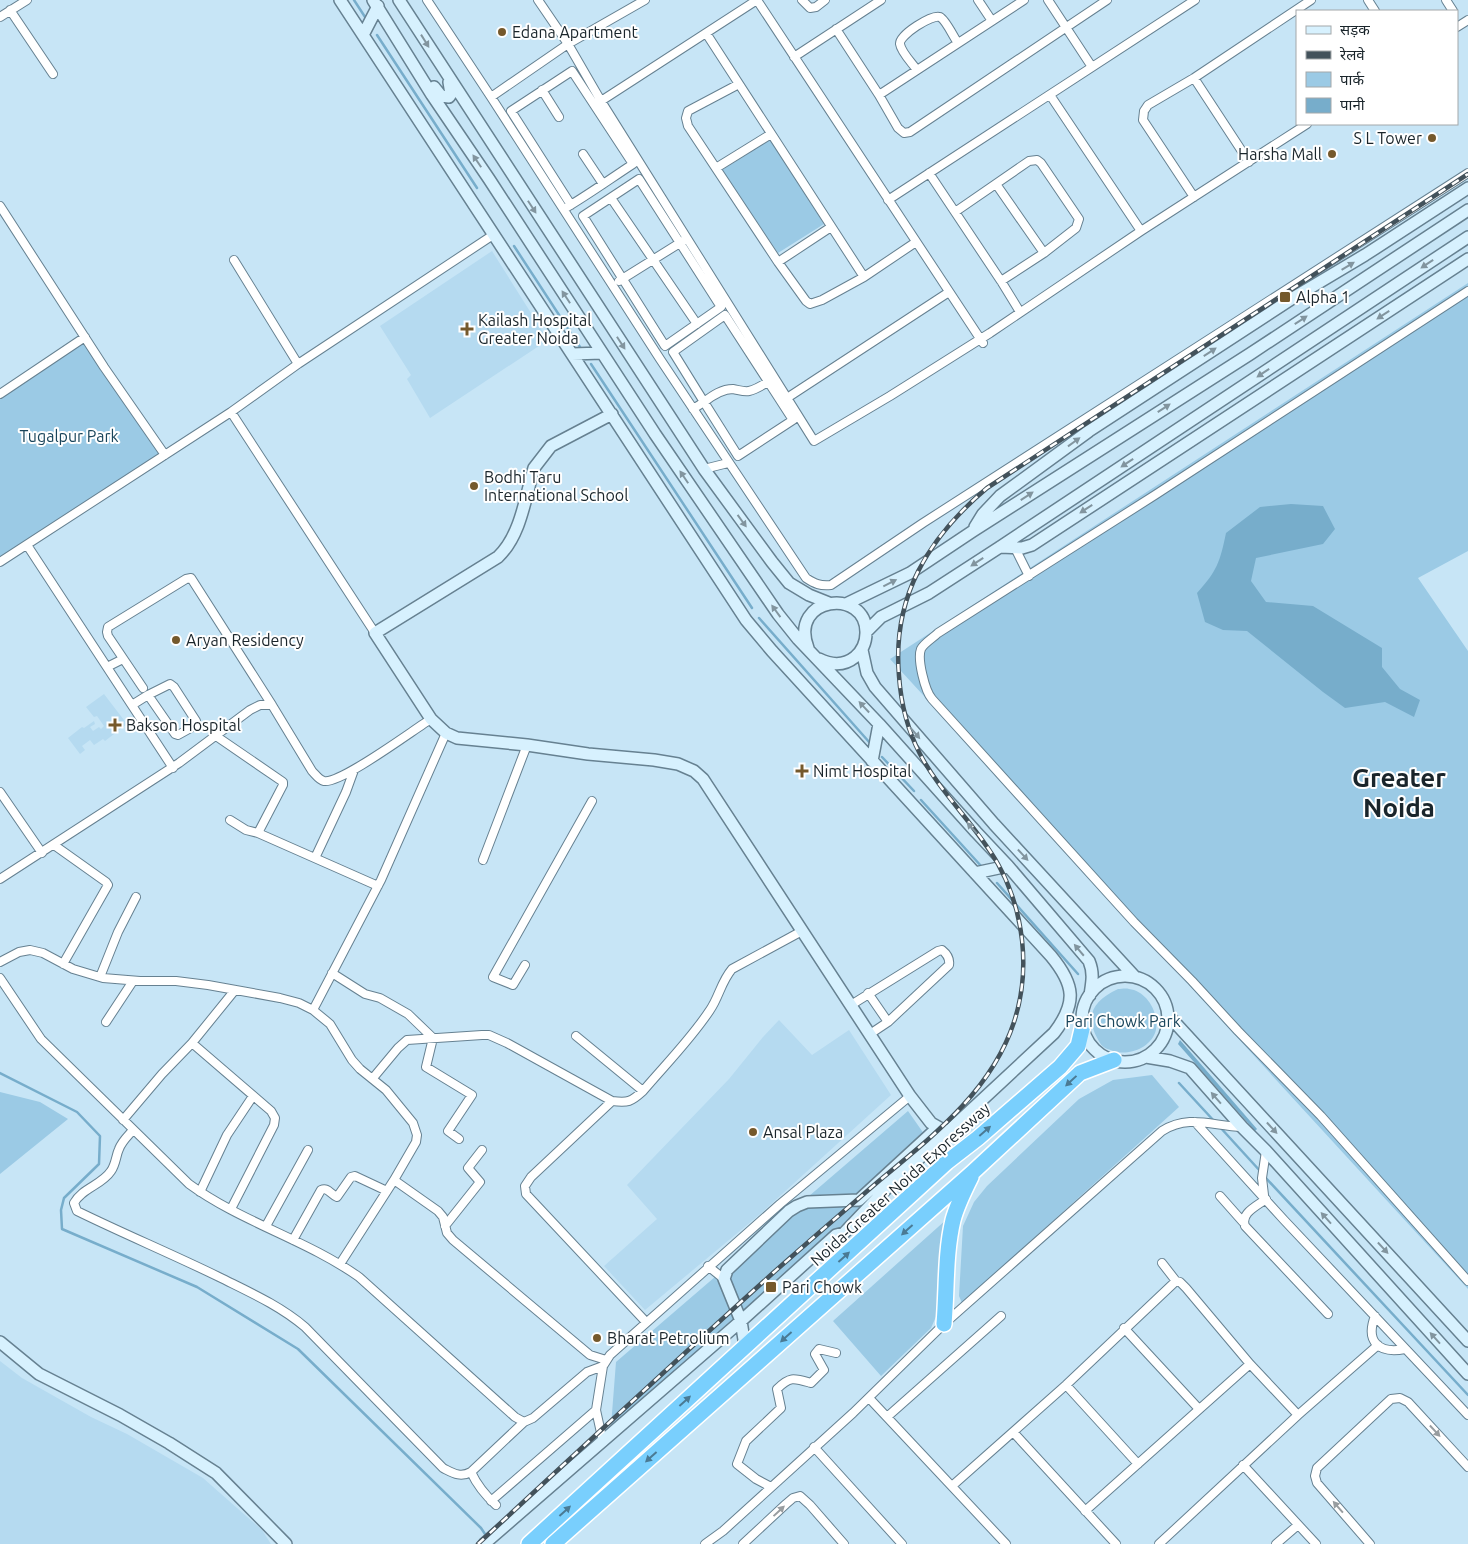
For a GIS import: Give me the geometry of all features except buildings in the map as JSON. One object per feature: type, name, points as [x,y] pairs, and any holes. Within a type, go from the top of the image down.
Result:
[{"type":"highway","name":"Noida-Greater Noida Expressway","points":[[529,1544],[947,1162],[1060,1067],[1078,1046],[1083,1025]]},
{"type":"highway","points":[[553,1544],[974,1172],[1080,1073],[1114,1060]]},
{"type":"highway","points":[[944,1324],[948,1247],[953,1219],[959,1201],[974,1172]]},
{"type":"street","points":[[0,17],[27,0]]},
{"type":"street","points":[[340,0],[746,620],[1062,970],[1068,982],[1069,1006],[1064,1020],[1054,1033],[948,1132],[933,1133],[859,1200],[807,1202],[796,1206],[727,1270],[724,1279]]},
{"type":"street","points":[[399,0],[448,78],[704,468],[789,583],[809,595],[829,603]]},
{"type":"street","points":[[427,0],[567,207]]},
{"type":"street","points":[[538,0],[568,44],[684,240],[771,380],[792,420],[738,456],[673,352],[725,315],[771,380],[786,398],[814,441],[982,340],[1020,312],[1141,231],[1305,125]]},
{"type":"street","points":[[626,0],[631,8]]},
{"type":"street","points":[[491,97],[568,44],[645,0]]},
{"type":"street","points":[[601,101],[757,0],[982,340]]},
{"type":"street","points":[[802,0],[810,8],[816,7],[825,0]]},
{"type":"street","points":[[794,56],[881,0]]},
{"type":"street","points":[[978,0],[992,21]]},
{"type":"street","points":[[879,95],[1024,0]]},
{"type":"street","points":[[1048,0],[1092,67]]},
{"type":"street","points":[[836,29],[898,128],[904,133],[910,132],[1107,0]]},
{"type":"street","points":[[888,200],[1195,0]]},
{"type":"street","points":[[1297,10],[1311,0]]},
{"type":"street","points":[[364,35],[375,3]]},
{"type":"street","points":[[375,3],[420,76],[602,353],[778,614],[798,639],[819,659],[1008,866],[1089,962],[1093,975],[1090,994],[1085,1004],[1083,1025],[1086,1037],[1093,1047],[1102,1055],[1114,1060],[1136,1061],[1156,1049],[1164,1039],[1168,1028],[1165,1002],[1158,991],[1147,982],[1135,977],[1122,976],[1110,979],[1099,985],[1090,994]]},
{"type":"street","points":[[10,10],[53,74]]},
{"type":"street","points":[[1194,197],[1143,120],[1144,111],[1148,105],[1194,78],[1296,11]]},
{"type":"street","points":[[918,70],[900,47],[899,42],[902,36],[932,17],[939,17],[943,20],[958,44]]},
{"type":"street","points":[[706,34],[864,277]]},
{"type":"street","points":[[503,115],[572,71],[633,164],[567,207]]},
{"type":"street","points":[[420,76],[428,80],[441,96],[446,98],[451,94],[448,78]]},
{"type":"street","points":[[1194,78],[1249,162]]},
{"type":"street","points":[[739,84],[688,111],[686,118],[688,126],[778,262],[810,304],[822,300],[864,277],[916,242]]},
{"type":"street","points":[[542,90],[559,117]]},
{"type":"street","points":[[1050,95],[1141,231]]},
{"type":"street","points":[[510,111],[613,285],[728,463],[806,578],[823,586],[831,584],[923,523],[1468,174]]},
{"type":"street","points":[[716,168],[771,134]]},
{"type":"street","points":[[583,154],[603,184]]},
{"type":"street","points":[[955,212],[1029,161],[1037,160],[1041,163],[1079,219],[1076,228],[1001,281]]},
{"type":"street","points":[[929,173],[1020,312]]},
{"type":"street","points":[[639,179],[684,240],[721,307],[665,346],[583,216],[611,198],[639,179]]},
{"type":"street","points":[[996,184],[1044,252]]},
{"type":"street","points":[[973,530],[983,514],[1000,496],[1089,431],[1293,298],[1365,255],[1468,188]]},
{"type":"street","points":[[611,198],[697,324]]},
{"type":"street","points":[[0,206],[85,337],[165,455]]},
{"type":"street","points":[[846,604],[910,573],[973,530],[1250,354],[1468,210]]},
{"type":"street","points":[[778,262],[831,227]]},
{"type":"street","points":[[0,562],[231,412],[298,364],[493,235]]},
{"type":"street","points":[[866,632],[881,617],[929,593],[1468,237]]},
{"type":"street","points":[[613,285],[684,240]]},
{"type":"street","points":[[1000,547],[1022,548],[1032,545],[1468,259]]},
{"type":"street","points":[[234,260],[298,364]]},
{"type":"street","points":[[1468,290],[1155,495],[938,633],[924,645],[920,658],[929,695],[1114,901],[1321,1116],[1468,1281]]},
{"type":"street","points":[[786,398],[950,292]]},
{"type":"street","points":[[0,394],[85,337]]},
{"type":"street","points":[[572,354],[602,353]]},
{"type":"street","points":[[693,409],[717,393],[726,390],[748,392],[771,380]]},
{"type":"street","points":[[231,412],[431,719],[446,733],[464,740],[678,764],[694,771],[703,779],[933,1133]]},
{"type":"street","points":[[375,633],[498,557],[506,549],[514,536],[534,468],[540,459],[551,446],[612,414]]},
{"type":"street","points":[[704,468],[728,463]]},
{"type":"street","points":[[27,545],[173,768]]},
{"type":"street","points":[[1015,548],[1029,576]]},
{"type":"street","points":[[143,688],[108,636],[108,628],[186,579],[191,578],[318,778],[324,781],[335,780],[354,770],[431,719]]},
{"type":"street","points":[[808,648],[804,632],[809,616],[821,606],[838,602],[856,610],[864,620],[866,632],[866,641],[862,650],[850,660],[842,663],[834,664],[819,659]]},
{"type":"street","points":[[862,650],[867,673],[875,687],[994,824],[1135,977]]},
{"type":"street","points":[[107,667],[123,659]]},
{"type":"street","points":[[132,705],[148,696],[172,684],[196,721],[196,725],[181,734],[175,734],[148,696]]},
{"type":"street","points":[[0,878],[173,768],[255,707],[272,705]]},
{"type":"street","points":[[872,761],[879,724]]},
{"type":"street","points":[[313,1010],[378,886],[446,733]]},
{"type":"street","points":[[216,736],[283,782],[258,833]]},
{"type":"street","points":[[483,860],[527,746]]},
{"type":"street","points":[[315,858],[346,792],[354,770]]},
{"type":"street","points":[[0,792],[42,853]]},
{"type":"street","points":[[525,965],[513,984],[493,977],[592,800]]},
{"type":"street","points":[[230,820],[246,830],[258,833],[378,886]]},
{"type":"street","points":[[54,845],[108,885],[63,964]]},
{"type":"street","points":[[975,873],[1008,866]]},
{"type":"street","points":[[100,977],[118,932],[136,898]]},
{"type":"street","points":[[373,1078],[404,1042],[433,1038],[489,1036],[507,1043],[612,1101],[626,1103],[643,1092],[702,1021],[712,1008],[725,978],[732,970],[802,931]]},
{"type":"street","points":[[0,962],[19,952],[30,950],[42,953],[72,969],[100,977],[176,981],[280,998],[299,1003],[313,1010],[330,1024],[352,1060],[386,1090],[413,1123],[417,1135],[416,1142],[394,1180],[340,1264]]},
{"type":"street","points":[[850,1005],[938,951],[942,950],[946,953],[950,960],[949,966],[888,1022],[870,1034]]},
{"type":"street","points":[[332,973],[365,994],[380,998],[408,1014],[433,1038]]},
{"type":"street","points":[[0,978],[41,1039],[189,1184],[231,1209],[340,1264],[359,1277],[515,1418],[524,1422]]},
{"type":"street","points":[[106,1022],[133,980]]},
{"type":"street","points":[[123,1120],[162,1074],[192,1043],[235,990]]},
{"type":"street","points":[[868,993],[888,1022]]},
{"type":"street","points":[[1168,1015],[1468,1341]]},
{"type":"street","points":[[576,1036],[643,1092]]},
{"type":"street","points":[[433,1038],[426,1067],[472,1095],[448,1131],[459,1139]]},
{"type":"street","points":[[192,1043],[271,1111],[275,1118],[274,1125],[231,1209]]},
{"type":"street","points":[[1146,1056],[1190,1068],[1468,1374]]},
{"type":"street","points":[[200,1192],[227,1135],[253,1096]]},
{"type":"street","points":[[133,1130],[119,1149],[112,1171],[77,1196],[74,1203],[77,1212],[269,1301],[291,1315],[443,1468],[454,1474],[464,1475],[471,1472],[524,1422],[533,1418],[587,1372],[604,1363],[646,1322],[788,1196],[910,1096]]},
{"type":"street","points":[[612,1101],[531,1176],[526,1186],[526,1194],[646,1322]]},
{"type":"street","points":[[705,1544],[723,1531],[868,1398],[944,1324],[1162,1130],[1172,1124],[1195,1121],[1242,1127]]},
{"type":"street","points":[[1195,1121],[1468,1415]]},
{"type":"street","points":[[484,1544],[836,1236],[844,1233],[884,1191],[933,1133],[948,1132]]},
{"type":"street","points":[[266,1226],[308,1150]]},
{"type":"street","points":[[445,1226],[480,1182],[468,1168],[482,1150]]},
{"type":"street","points":[[1265,1198],[1263,1174],[1266,1151]]},
{"type":"street","points":[[292,1240],[321,1190],[328,1190],[337,1197],[351,1176],[355,1176],[387,1191]]},
{"type":"street","points":[[394,1180],[438,1211],[443,1217],[447,1234],[485,1268],[590,1356],[604,1363]]},
{"type":"street","points":[[788,1196],[796,1206]]},
{"type":"street","points":[[1220,1196],[1245,1226],[1328,1314]]},
{"type":"street","points":[[1243,1222],[1245,1215],[1265,1198]]},
{"type":"street","points":[[844,1233],[863,1239]]},
{"type":"street","points":[[1162,1263],[1176,1281],[1186,1288],[1250,1364],[1298,1415]]},
{"type":"street","points":[[708,1266],[724,1279],[741,1321],[745,1346]]},
{"type":"street","points":[[952,1486],[1066,1384],[1176,1281]]},
{"type":"street","points":[[887,1417],[1001,1316]]},
{"type":"street","points":[[1375,1316],[1371,1332],[1372,1338],[1378,1346],[1393,1351],[1405,1349]]},
{"type":"street","points":[[1124,1328],[1199,1409]]},
{"type":"street","points":[[0,1342],[39,1374],[83,1398],[120,1415],[216,1473],[286,1544]]},
{"type":"street","points":[[1160,1544],[1298,1415],[1378,1346]]},
{"type":"street","points":[[771,1487],[756,1479],[737,1464],[746,1441],[781,1408],[777,1388],[786,1380],[797,1379],[811,1383],[824,1370],[814,1354],[819,1349],[836,1353]]},
{"type":"street","points":[[602,1442],[596,1410],[604,1363]]},
{"type":"street","points":[[1086,1511],[1250,1364]]},
{"type":"street","points":[[1066,1384],[1138,1464]]},
{"type":"street","points":[[868,1398],[1006,1544]]},
{"type":"street","points":[[1370,1544],[1317,1483],[1315,1476],[1317,1468],[1391,1399],[1400,1398],[1408,1402],[1468,1467]]},
{"type":"street","points":[[471,1472],[476,1482],[493,1503],[596,1410]]},
{"type":"street","points":[[1013,1432],[1116,1544]]},
{"type":"street","points":[[814,1447],[902,1544]]},
{"type":"street","points":[[1243,1465],[1316,1544]]},
{"type":"street","points":[[743,1544],[793,1498],[800,1496],[844,1544]]},
{"type":"street","points":[[1276,1544],[1298,1524]]},
{"type":"shaded area","points":[[492,251],[548,340],[430,418],[407,379],[411,375],[380,326]]},
{"type":"shaded area","name":"Bakson Hospital","points":[[104,694],[127,724],[105,741],[103,739],[94,745],[90,740],[82,746],[85,750],[80,754],[68,738],[82,727],[84,728],[94,721],[95,724],[90,727],[93,731],[104,726],[97,716],[94,717],[86,707]]},
{"type":"shaded area","points":[[779,1020],[812,1055],[849,1030],[891,1095],[759,1215],[645,1310],[604,1266],[657,1219],[627,1185],[729,1079]]},
{"type":"shaded area","points":[[0,1361],[22,1378],[91,1417],[127,1434],[203,1478],[262,1530],[271,1544],[0,1544]]},
{"type":"green space","points":[[770,140],[824,224],[778,253],[722,170]]},
{"type":"green space","points":[[1468,283],[1468,551],[1418,578],[1468,651],[1468,1289],[890,659]]},
{"type":"green space","name":"Tugalpur Park","points":[[85,337],[165,455],[0,562],[0,394]]},
{"type":"green space","name":"Pari Chowk Park","points":[[1118,989],[1128,989],[1142,994],[1151,1005],[1156,1019],[1155,1033],[1152,1039],[1143,1047],[1125,1053],[1104,1047],[1095,1034],[1092,1025],[1093,1011],[1096,1005]]},
{"type":"green space","points":[[1152,1075],[1179,1107],[962,1303],[959,1296],[963,1226],[974,1202],[987,1186],[1079,1099],[1113,1080]]},
{"type":"green space","points":[[0,1092],[40,1102],[68,1119],[0,1174]]},
{"type":"green space","points":[[908,1111],[929,1141],[925,1153],[611,1426],[616,1362]]},
{"type":"green space","points":[[947,1219],[942,1303],[931,1328],[881,1376],[833,1321]]},
{"type":"water","points":[[1291,504],[1323,506],[1335,529],[1323,544],[1256,558],[1251,581],[1266,602],[1313,606],[1382,648],[1382,667],[1400,689],[1420,700],[1414,717],[1385,702],[1345,708],[1247,631],[1223,630],[1205,622],[1197,593],[1217,566],[1226,533],[1260,507]]},
{"type":"water","points":[[1180,1040],[1257,1129],[1255,1131],[1178,1044]]},
{"type":"waterway","points":[[354,0],[367,20]]},
{"type":"waterway","points":[[377,35],[477,188]]},
{"type":"waterway","points":[[514,246],[580,347]]},
{"type":"waterway","points":[[591,364],[752,608]]},
{"type":"waterway","points":[[759,618],[870,743]]},
{"type":"waterway","points":[[882,757],[914,791]]},
{"type":"waterway","points":[[921,800],[982,867]]},
{"type":"waterway","points":[[997,883],[1078,974]]},
{"type":"waterway","points":[[0,1073],[77,1112],[100,1136],[99,1164],[64,1198],[61,1210],[62,1229],[197,1287],[298,1349],[481,1528],[487,1537]]},
{"type":"waterway","points":[[1179,1083],[1215,1122]]},
{"type":"waterway","points":[[1219,1126],[1261,1172]]},
{"type":"waterway","points":[[1264,1176],[1468,1395]]},
{"type":"railway","points":[[478,1544],[773,1273],[940,1129],[976,1090],[1004,1047],[1014,1022],[1022,982],[1022,941],[1014,901],[1007,882],[989,850],[928,769],[915,745],[905,716],[901,696],[898,647],[902,620],[908,595],[918,571],[931,549],[947,527],[987,488],[1468,174]]},
{"type":"place","name":"Edana Apartment","points":[[502,32]]},
{"type":"place","name":"S L Tower","points":[[1432,138]]},
{"type":"place","name":"Harsha Mall","points":[[1332,154]]},
{"type":"place","name":"Alpha 1","points":[[1285,297]]},
{"type":"place","name":"Kailash Hospital Greater Noida","points":[[467,329]]},
{"type":"place","name":"Bodhi Taru International School","points":[[474,486]]},
{"type":"place","name":"Aryan Residency","points":[[176,640]]},
{"type":"place","name":"Bakson Hospital","points":[[115,725]]},
{"type":"place","name":"Nimt Hospital","points":[[802,771]]},
{"type":"place","name":"Ansal Plaza","points":[[753,1132]]},
{"type":"place","name":"Pari Chowk","points":[[771,1287]]},
{"type":"place","name":"Bharat Petrolium","points":[[597,1338]]},
{"type":"district","name":"Greater Noida","points":[[1399,793]]}]
